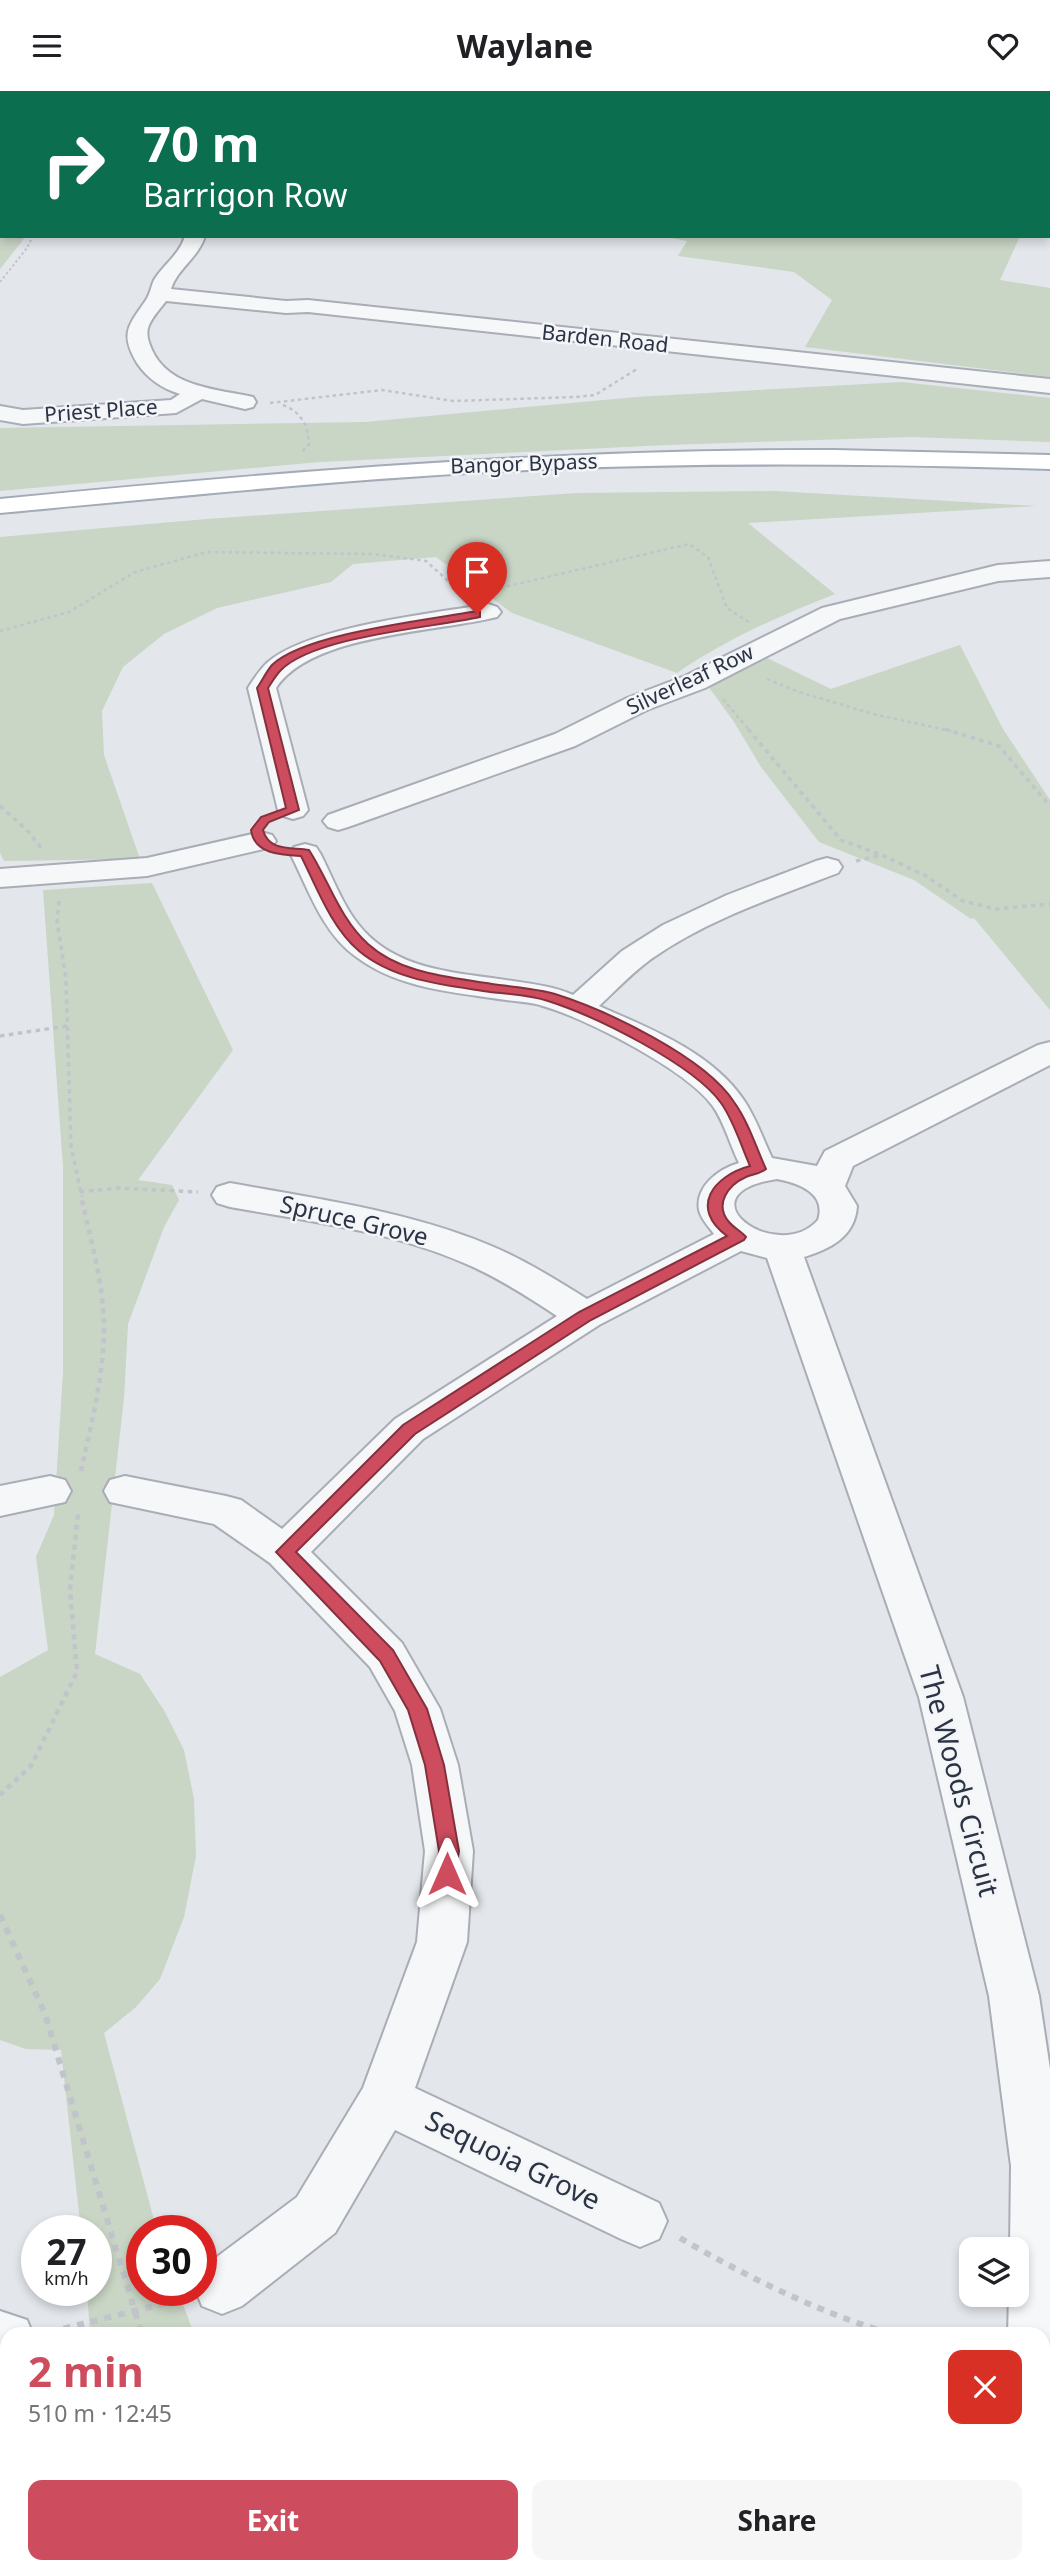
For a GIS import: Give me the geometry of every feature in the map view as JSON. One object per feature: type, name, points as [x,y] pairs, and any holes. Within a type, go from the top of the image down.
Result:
[{"type":"main road","name":"Bangor Bypass","points":[[0,506],[253,482],[476,465],[834,458],[1050,462]]},
{"type":"main road","name":"Bangor Bypass","points":[[0,519],[416,483],[785,473],[903,473],[1050,478]]},
{"type":"street","name":"Priest Place","points":[[194,238],[191,248],[162,284],[160,294],[139,322],[136,339],[154,373],[172,384],[245,402]]},
{"type":"street","name":"Barden Road","points":[[160,294],[286,307],[308,306],[1050,386]]},
{"type":"street","name":"Priest Place","points":[[0,412],[23,417],[176,406],[198,392]]},
{"type":"street","name":"Silverleaf Row","points":[[338,821],[565,740],[637,704],[695,682],[831,613],[998,573],[1050,569]]},
{"type":"street","points":[[293,810],[262,688],[277,667],[309,649],[482,613]]},
{"type":"street","points":[[293,810],[320,811],[338,821],[342,832],[334,843],[305,853],[278,851],[261,841],[257,830],[265,819],[293,810]]},
{"type":"street","points":[[0,877],[63,875],[147,867],[261,841]]},
{"type":"street","points":[[305,853],[344,927],[364,948],[390,965],[428,978],[551,997],[578,1007],[679,1059],[705,1077],[729,1103],[759,1169]]},
{"type":"street","points":[[578,1007],[651,944],[731,903],[827,867]]},
{"type":"street","points":[[827,1187],[838,1159],[1050,1052]]},
{"type":"street","points":[[759,1169],[796,1171],[813,1177],[827,1187],[836,1198],[839,1209],[837,1221],[829,1232],[817,1240],[782,1247],[766,1246],[738,1237],[725,1227],[717,1215],[715,1203],[718,1191],[741,1173],[759,1169]]},
{"type":"street","name":"Spruce Grove","points":[[230,1195],[388,1224],[461,1247],[527,1279],[585,1316]]},
{"type":"street","points":[[285,1552],[409,1429],[585,1316],[738,1237]]},
{"type":"street","name":"The Woods Circuit","points":[[782,1247],[941,1697],[1014,1996],[1038,2166],[1036,2327]]},
{"type":"street","points":[[125,1491],[226,1511],[285,1552],[386,1655],[417,1709],[435,1765],[449,1851],[442,1942],[385,2099],[316,2215],[222,2287]]},
{"type":"street","points":[[0,1501],[69,1492]]},
{"type":"street","name":"Sequoia Grove","points":[[385,2099],[640,2221]]},
{"type":"path","points":[[0,282],[27,249],[32,238]]},
{"type":"path","points":[[245,402],[279,404],[382,390],[444,401],[576,397],[595,395],[608,389],[645,364]]},
{"type":"path","points":[[482,613],[476,598],[486,591],[690,544],[708,557],[727,608],[774,640]]},
{"type":"path","points":[[0,631],[69,612],[135,572],[207,552],[361,553],[426,561],[482,613]]},
{"type":"path","points":[[732,661],[799,692],[999,745],[1050,806]]},
{"type":"path","points":[[695,682],[723,699],[841,840],[882,855],[926,876],[963,901],[996,909],[1050,904]]},
{"type":"path","points":[[0,806],[28,831],[63,875],[57,921],[66,979],[71,1147],[96,1264],[104,1327],[95,1406],[69,1492],[79,1523],[70,1590],[77,1672],[31,1766],[0,1795]]},
{"type":"path","points":[[0,1036],[67,1026]]},
{"type":"path","points":[[80,1192],[118,1188],[161,1188],[230,1195]]},
{"type":"path","points":[[0,1915],[45,2014],[140,2327]]},
{"type":"path","points":[[640,2221],[676,2236],[761,2285],[809,2307],[870,2327]]},
{"type":"path","points":[[72,2327],[135,2312]]},
{"type":"green space","points":[[0,238],[24,238],[0,269]]},
{"type":"green space","points":[[672,238],[1019,238],[1000,280],[1050,288],[1050,377],[805,347],[832,300],[794,272],[678,256],[687,241]]},
{"type":"green space","points":[[901,382],[1050,398],[1050,442],[910,437],[667,445],[320,462],[0,491],[0,428],[365,422],[636,397]]},
{"type":"green space","points":[[775,491],[1036,506],[748,523],[835,594],[754,629],[677,673],[512,613],[436,557],[353,564],[331,582],[217,608],[164,634],[123,667],[102,711],[104,755],[140,859],[4,861],[0,853],[0,537],[207,519],[577,493]]},
{"type":"green space","points":[[960,645],[1003,729],[1050,800],[1050,1010],[974,918],[971,919],[914,880],[819,842],[761,767],[708,686],[763,656],[831,689]]},
{"type":"green space","points":[[152,883],[233,1050],[138,1180],[172,1185],[179,1200],[164,1227],[128,1324],[124,1398],[95,1654],[140,1674],[165,1712],[184,1750],[194,1799],[196,1856],[184,1917],[160,1979],[136,2007],[104,2033],[153,2215],[126,2215],[126,2306],[184,2306],[191,2327],[90,2327],[88,2306],[112,2306],[112,2215],[79,2215],[61,2050],[26,2049],[0,2040],[0,1677],[48,1650],[36,1557],[54,1515],[63,1372],[63,1167],[43,890]]},
{"type":"route","points":[[447,1874],[449,1851],[435,1765],[417,1709],[386,1655],[285,1552],[409,1429],[585,1316],[738,1237],[725,1227],[717,1215],[715,1203],[718,1191],[741,1173],[759,1169],[729,1103],[705,1077],[679,1059],[578,1007],[551,997],[428,978],[390,965],[364,948],[344,927],[305,853],[278,851],[268,847],[258,836],[257,830],[265,819],[282,811],[293,810],[262,688],[277,667],[309,649],[477,614]]}]
